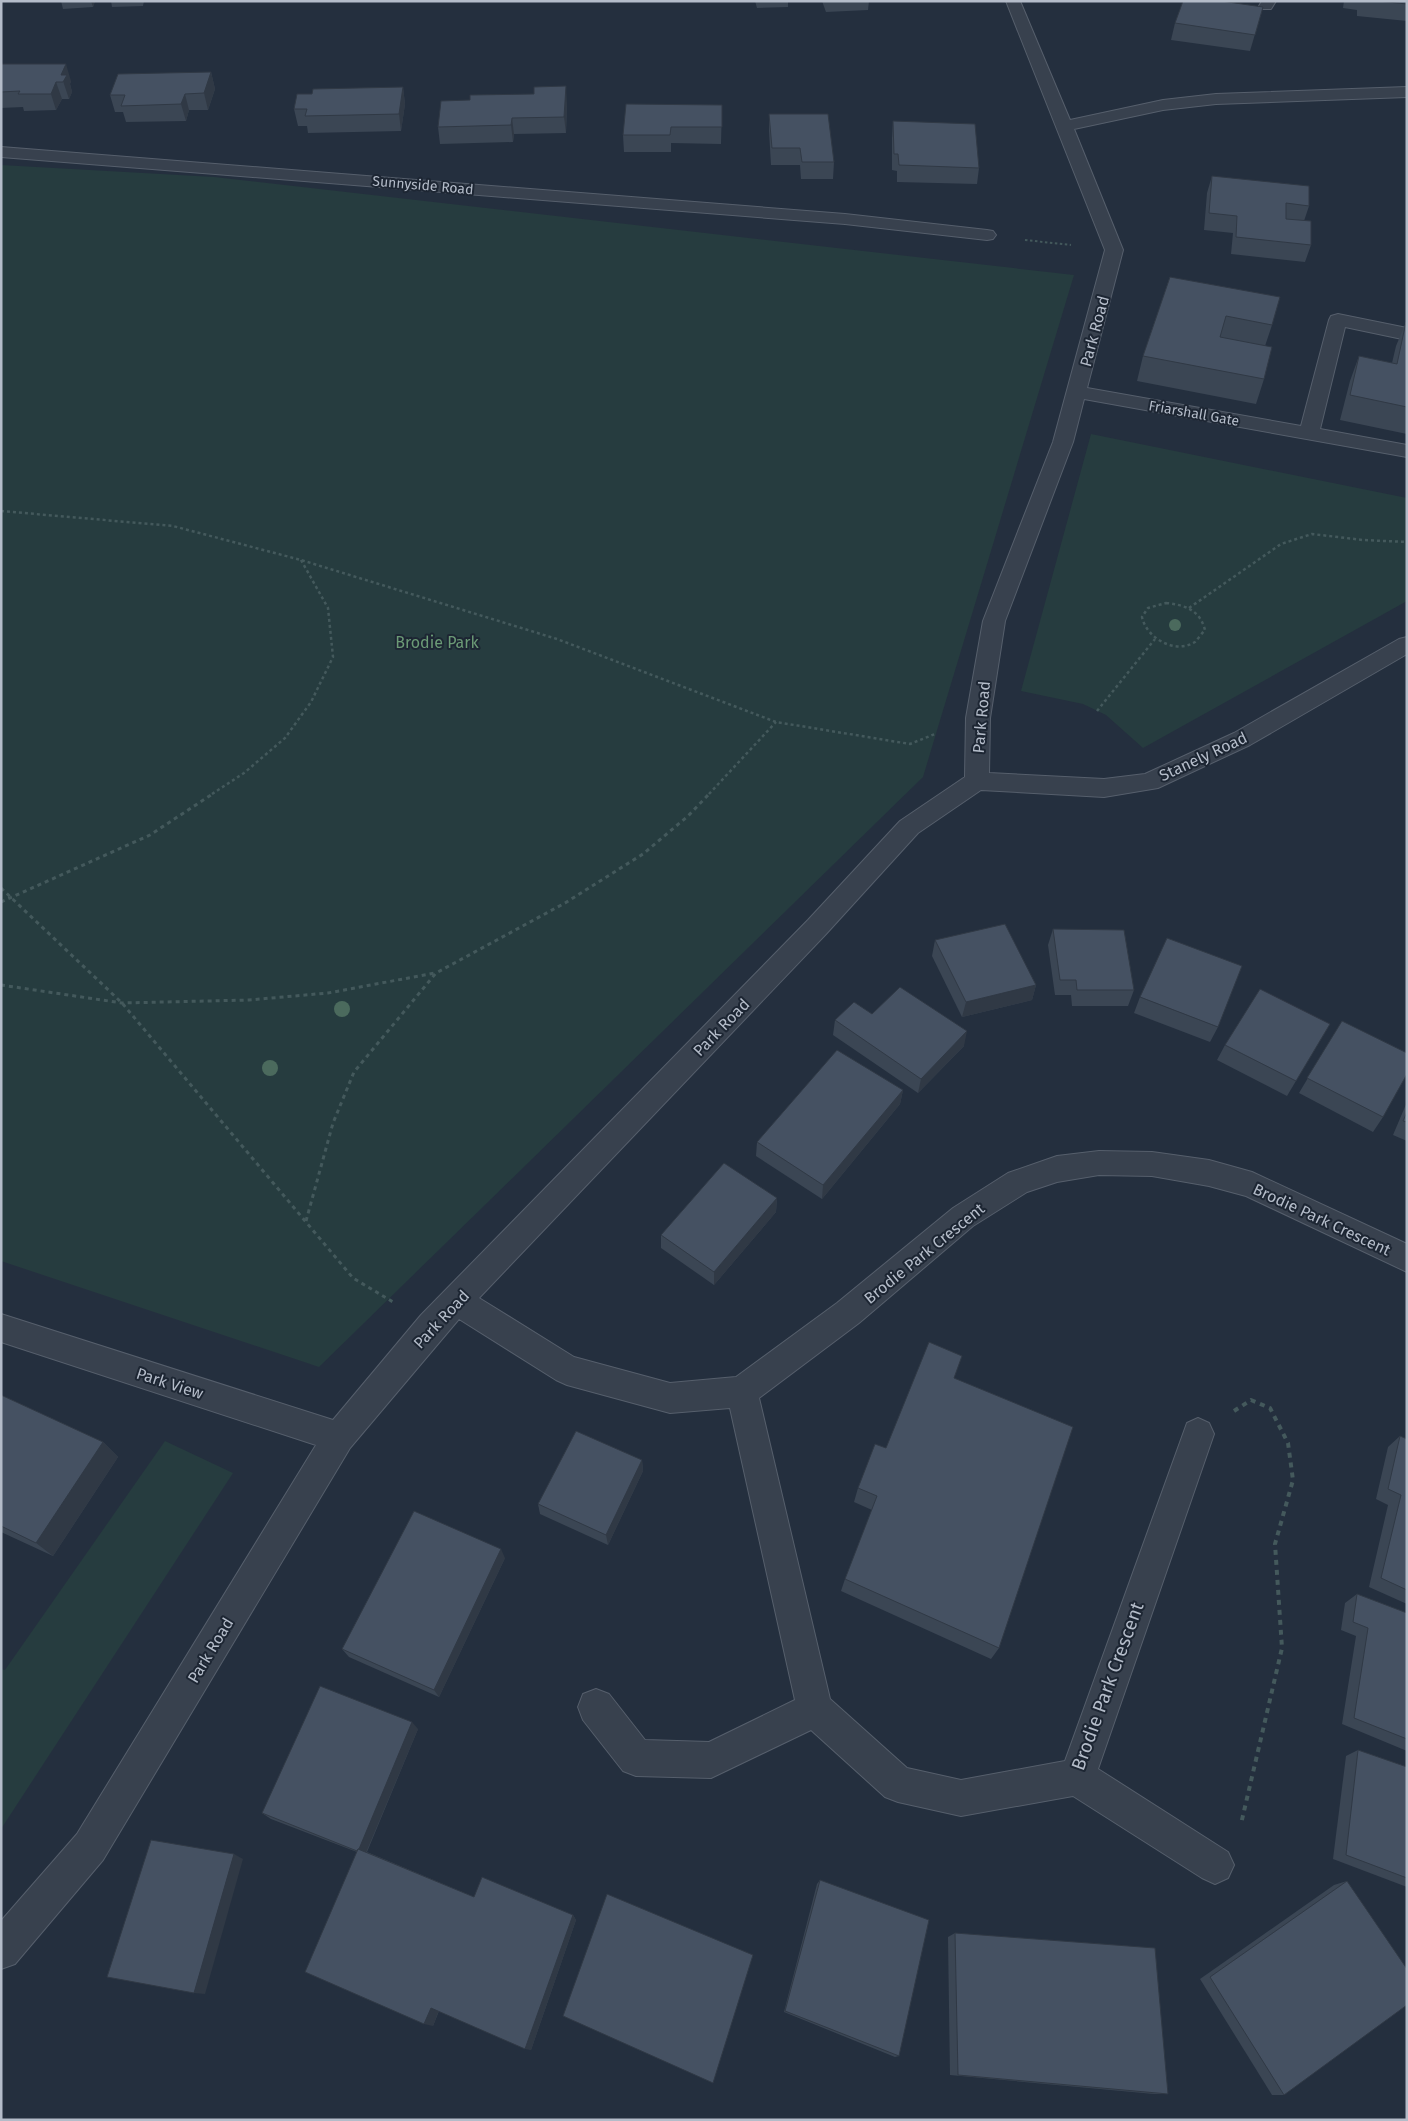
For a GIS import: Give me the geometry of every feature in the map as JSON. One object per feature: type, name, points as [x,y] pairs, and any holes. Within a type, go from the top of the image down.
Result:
[{"type":"street","points":[[1013,1],[1066,126],[1114,250]]},
{"type":"street","points":[[1066,126],[1163,105],[1216,99],[1407,92]]},
{"type":"street","name":"Sunnyside Road","points":[[1,152],[845,219],[987,235]]},
{"type":"street","name":"Park Road","points":[[1,1950],[90,1848],[340,1437],[432,1325],[457,1302],[817,927],[909,827],[977,781],[978,718],[994,621],[1063,442],[1078,392],[1114,250]]},
{"type":"street","points":[[1310,434],[1338,320],[1407,334]]},
{"type":"street","name":"Friarshall Gate","points":[[1078,392],[1407,451]]},
{"type":"street","name":"Stanely Road","points":[[977,781],[1104,788],[1149,782],[1242,739],[1407,644]]},
{"type":"street","name":"Brodie Park Crescent","points":[[742,1392],[848,1314],[963,1217],[1018,1182],[1057,1169],[1099,1163],[1143,1164],[1209,1173],[1252,1185],[1407,1259]]},
{"type":"street","points":[[457,1302],[567,1370],[670,1398],[742,1392],[815,1710],[711,1760],[636,1758],[596,1707]]},
{"type":"street","name":"Park View","points":[[1,1328],[340,1437]]},
{"type":"street","name":"Brodie Park Crescent","points":[[815,1710],[898,1784],[961,1798],[1076,1777],[1198,1434]]},
{"type":"street","points":[[1076,1777],[1215,1865]]},
{"type":"path","points":[[987,235],[1114,250]]},
{"type":"path","points":[[1,511],[173,526],[301,560],[557,639],[776,722],[910,744],[978,718]]},
{"type":"path","points":[[1189,608],[1281,544],[1312,534],[1363,540],[1407,542]]},
{"type":"path","points":[[1,902],[150,836],[244,773],[285,738],[311,702],[332,657],[328,608],[301,560]]},
{"type":"path","points":[[1166,603],[1189,608],[1200,616],[1204,622],[1205,630],[1202,636],[1187,644],[1165,643],[1155,639],[1143,626],[1142,619],[1144,612],[1157,604],[1166,603]]},
{"type":"path","points":[[1097,711],[1155,639]]},
{"type":"path","points":[[1,985],[122,1004],[249,1000],[328,993],[436,972],[565,903],[643,854],[688,816],[776,722]]},
{"type":"path","points":[[1,888],[122,1004],[353,1278],[432,1325]]},
{"type":"path","points":[[306,1221],[333,1123],[354,1072],[436,972]]},
{"type":"path","points":[[1198,1434],[1251,1400],[1270,1408],[1288,1443],[1293,1480],[1275,1544],[1282,1648],[1235,1848],[1215,1865]]},
{"type":"green space","name":"Brodie Park","points":[[1,165],[214,177],[1074,275],[923,777],[319,1367],[1,1261]]},
{"type":"green space","points":[[1091,434],[1407,498],[1407,601],[1143,748],[1106,715],[1083,704],[1021,691]]},
{"type":"green space","points":[[165,1441],[233,1473],[1,1829],[1,1669],[5,1670]]},
{"type":"building","points":[[1183,1],[1221,1],[1263,7],[1255,35],[1175,23]]},
{"type":"building","points":[[1378,1],[1407,1],[1407,4]]},
{"type":"building","points":[[1,64],[66,64],[61,75],[67,75],[63,82],[56,82],[51,94],[18,94],[20,91],[1,92]]},
{"type":"building","points":[[211,72],[204,93],[185,94],[181,104],[121,106],[125,95],[110,95],[118,74]]},
{"type":"building","points":[[566,86],[564,117],[512,118],[511,125],[438,127],[441,101],[470,100],[470,95],[534,94],[534,87]]},
{"type":"building","points":[[403,87],[399,114],[305,116],[307,109],[294,109],[297,94],[312,94],[313,89]]},
{"type":"building","points":[[626,104],[722,105],[722,127],[671,127],[670,135],[623,135]]},
{"type":"building","points":[[769,114],[828,114],[834,162],[802,162],[800,148],[772,148]]},
{"type":"building","points":[[893,121],[975,124],[979,168],[899,165],[898,154],[894,154]]},
{"type":"building","points":[[1212,176],[1309,186],[1309,206],[1286,203],[1286,219],[1311,221],[1311,245],[1236,237],[1237,216],[1209,213]]},
{"type":"building","points":[[1170,277],[1280,297],[1272,325],[1226,316],[1220,337],[1272,347],[1264,379],[1143,356]]},
{"type":"building","points":[[1406,322],[1407,407],[1350,395],[1359,356],[1397,364]]},
{"type":"building","points":[[1005,924],[1036,985],[966,1002],[935,940]]},
{"type":"building","points":[[1053,929],[1124,930],[1134,990],[1077,990],[1076,980],[1060,980]]},
{"type":"building","points":[[1167,938],[1242,966],[1218,1027],[1140,997]]},
{"type":"building","points":[[900,987],[967,1031],[921,1079],[835,1020],[854,1002],[872,1014]]},
{"type":"building","points":[[1260,989],[1330,1024],[1296,1081],[1225,1045]]},
{"type":"building","points":[[1342,1021],[1407,1053],[1407,1074],[1383,1117],[1307,1078]]},
{"type":"building","points":[[837,1050],[903,1090],[823,1185],[757,1142]]},
{"type":"building","points":[[1407,1112],[1407,1122],[1403,1121]]},
{"type":"building","points":[[724,1163],[777,1198],[714,1272],[661,1235]]},
{"type":"building","points":[[929,1342],[962,1356],[954,1378],[1073,1427],[999,1648],[845,1579],[877,1496],[858,1488],[875,1444],[886,1448]]},
{"type":"building","points":[[1,1395],[103,1442],[36,1543],[1,1526]]},
{"type":"building","points":[[576,1431],[642,1460],[606,1535],[538,1504]]},
{"type":"building","points":[[1400,1436],[1407,1439],[1407,1590],[1381,1578],[1401,1495],[1388,1489]]},
{"type":"building","points":[[414,1511],[501,1549],[434,1690],[342,1649]]},
{"type":"building","points":[[1357,1594],[1407,1613],[1407,1739],[1354,1718],[1368,1628],[1353,1622]]},
{"type":"building","points":[[320,1686],[412,1722],[357,1851],[262,1813]]},
{"type":"building","points":[[1358,1750],[1407,1767],[1407,1878],[1346,1855]]},
{"type":"building","points":[[151,1840],[234,1854],[194,1993],[107,1977]]},
{"type":"building","points":[[358,1849],[474,1897],[482,1877],[573,1915],[525,2049],[431,2008],[424,2024],[305,1972]]},
{"type":"building","points":[[820,1880],[929,1920],[899,2056],[785,2011]]},
{"type":"building","points":[[1347,1881],[1407,1969],[1407,2005],[1284,2095],[1210,1977]]},
{"type":"building","points":[[607,1894],[753,1955],[713,2083],[563,2016]]},
{"type":"building","points":[[955,1933],[1155,1948],[1168,2094],[958,2075]]}]
